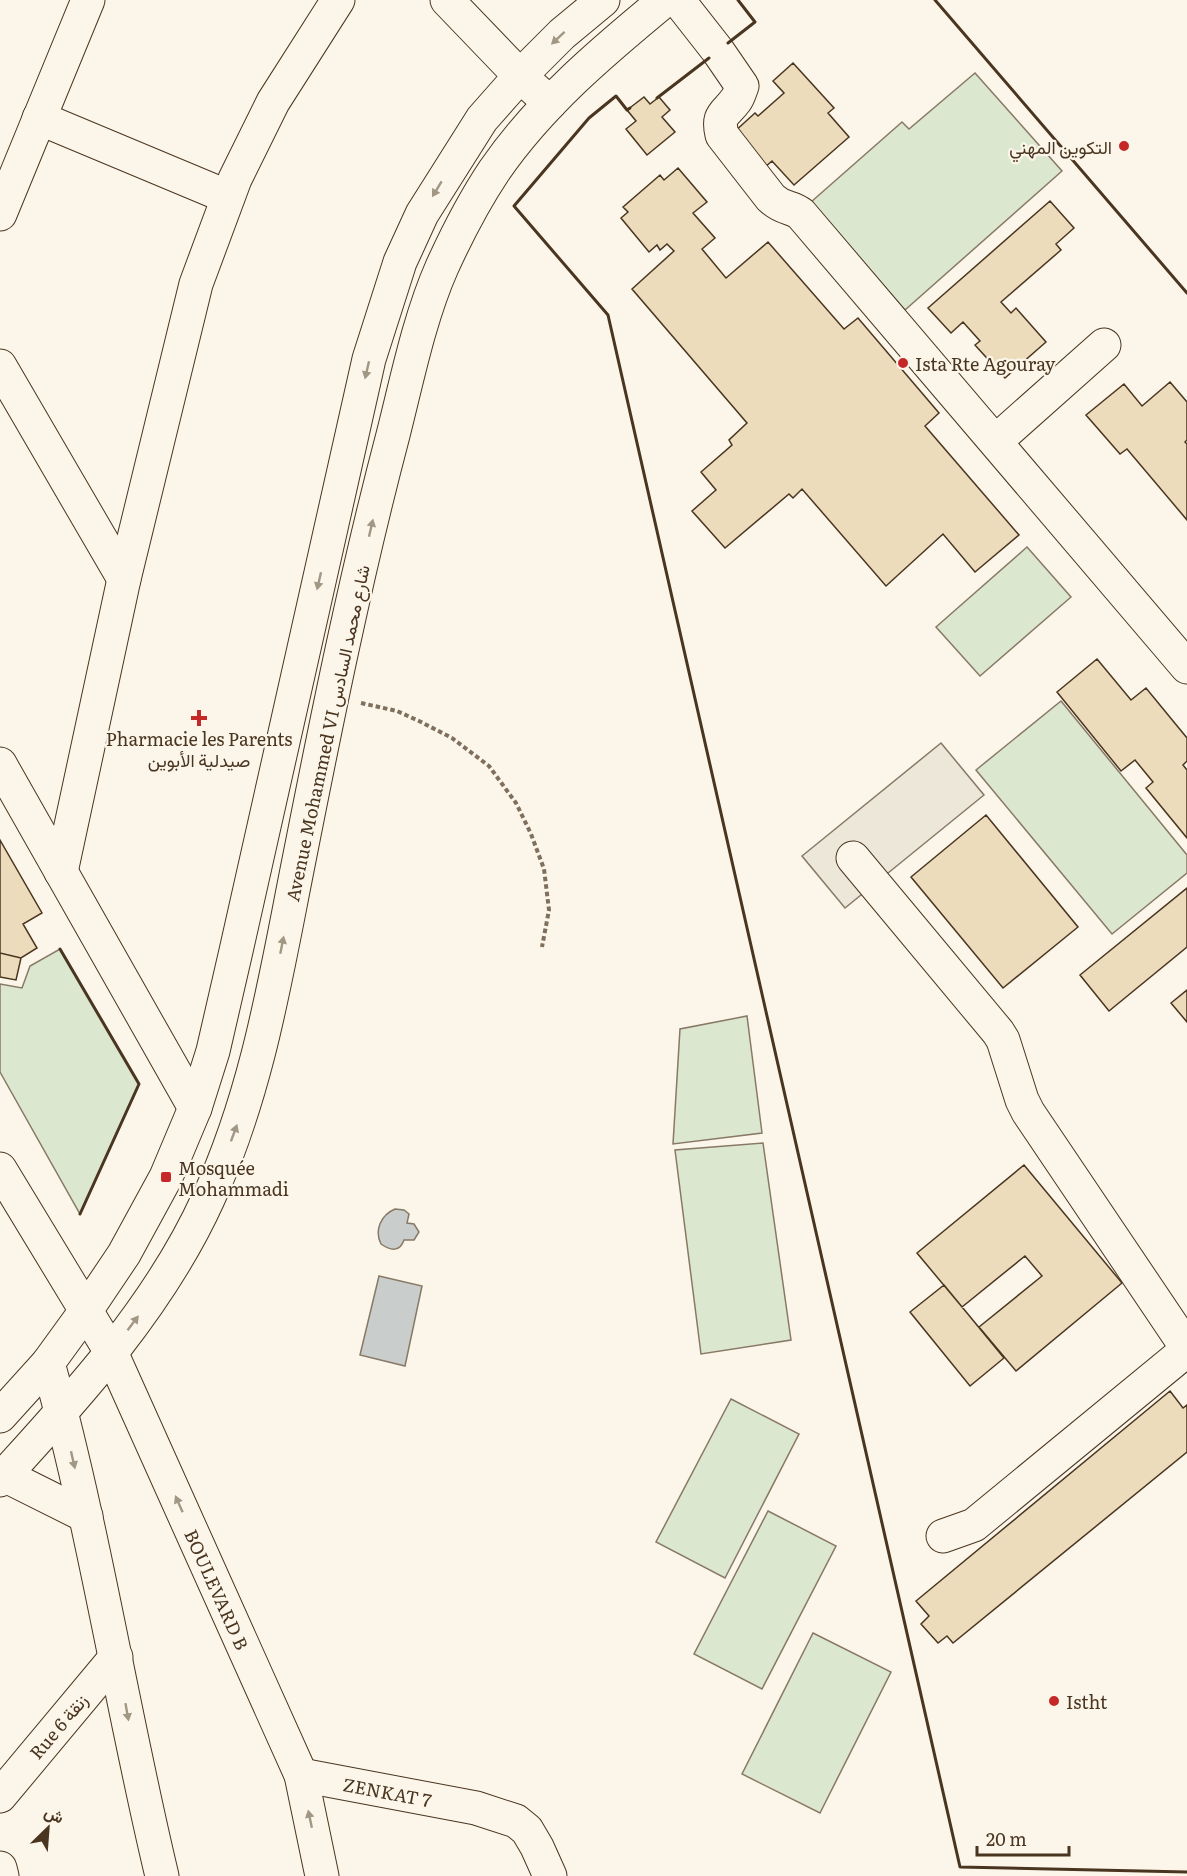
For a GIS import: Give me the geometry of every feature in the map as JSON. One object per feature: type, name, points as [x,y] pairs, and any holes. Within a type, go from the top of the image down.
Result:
[{"type":"street","points":[[0,214],[88,0]]},
{"type":"street","points":[[61,872],[124,579],[196,284],[228,197],[273,102],[338,0]]},
{"type":"street","points":[[447,0],[520,76],[550,103]]},
{"type":"street","points":[[0,1416],[48,1363],[86,1312],[124,1254],[166,1177],[195,1108],[213,1051],[369,360],[400,262],[422,214],[482,119],[562,34],[603,0]]},
{"type":"street","name":"Avenue Mohammed VI شارع محمد السادس","points":[[2,1477],[111,1352],[155,1293],[187,1242],[208,1198],[240,1118],[255,1070],[270,1008],[333,696],[384,467],[419,334],[441,269],[470,210],[523,131],[582,70],[665,0]]},
{"type":"street","points":[[678,0],[742,86],[738,99],[723,114],[719,123],[722,135],[771,198],[780,206],[788,210],[795,209],[801,214],[1187,667]]},
{"type":"street","points":[[39,118],[228,197]]},
{"type":"street","points":[[996,441],[1104,345]]},
{"type":"street","points":[[0,366],[124,579]]},
{"type":"street","points":[[0,765],[195,1108]]},
{"type":"street","points":[[853,858],[998,1032],[1003,1040],[1022,1101],[1028,1112],[1187,1349],[974,1525],[943,1536]]},
{"type":"street","name":"BOULEVARD B","points":[[0,1171],[111,1352],[301,1775],[322,1876]]},
{"type":"street","points":[[166,1177],[208,1198]]},
{"type":"street","points":[[48,1363],[86,1516],[139,1779],[162,1876]]},
{"type":"street","points":[[2,1477],[86,1516]]},
{"type":"street","name":"Rue 6 زنقة","points":[[0,1796],[116,1657]]},
{"type":"street","name":"ZENKAT 7","points":[[301,1775],[476,1808],[516,1821],[527,1830],[550,1876]]},
{"type":"street","points":[[0,1868],[2,1876]]},
{"type":"path","points":[[333,696],[397,711],[453,738],[489,766],[516,802],[544,869],[549,910],[542,947]]},
{"type":"green space","points":[[975,73],[1062,171],[905,310],[811,202],[902,122],[909,129]]},
{"type":"green space","points":[[1027,547],[1071,597],[980,676],[936,627]]},
{"type":"green space","points":[[1061,701],[1187,855],[1187,873],[1112,934],[976,770]]},
{"type":"green space","points":[[60,949],[139,1084],[80,1214],[0,1072],[0,984],[22,988],[30,966]]},
{"type":"green space","points":[[747,1016],[762,1133],[673,1144],[680,1029]]},
{"type":"green space","points":[[763,1143],[791,1340],[701,1354],[675,1150]]},
{"type":"green space","points":[[731,1399],[799,1434],[725,1578],[656,1542]]},
{"type":"green space","points":[[768,1511],[836,1546],[762,1689],[694,1654]]},
{"type":"green space","points":[[813,1633],[891,1672],[820,1813],[742,1774]]},
{"type":"shaded area","points":[[941,743],[984,795],[845,908],[802,856]]},
{"type":"shaded area","points":[[395,1209],[404,1210],[409,1214],[407,1223],[414,1224],[419,1232],[414,1240],[404,1240],[400,1247],[395,1249],[381,1244],[378,1233],[383,1219]]},
{"type":"shaded area","points":[[379,1276],[422,1286],[405,1366],[360,1355]]},
{"type":"building","points":[[793,63],[834,108],[828,113],[849,137],[794,185],[772,161],[764,168],[733,133],[755,113],[758,116],[784,93],[773,81]]},
{"type":"building","points":[[644,97],[650,104],[659,97],[670,110],[662,117],[675,132],[647,155],[626,129],[636,121],[627,110]]},
{"type":"building","points":[[678,168],[707,202],[693,213],[715,238],[702,249],[726,278],[768,242],[844,329],[858,318],[939,413],[925,426],[1019,535],[975,572],[943,534],[886,586],[802,489],[793,498],[789,494],[725,548],[692,511],[716,490],[701,472],[732,445],[729,440],[747,423],[632,289],[674,251],[667,244],[660,250],[657,245],[649,252],[621,218],[628,212],[623,207],[660,175],[664,180]]},
{"type":"building","points":[[1050,201],[1074,228],[1056,244],[1061,250],[1001,302],[1011,313],[1016,308],[1046,342],[1005,378],[975,345],[980,341],[963,322],[951,333],[928,308]]},
{"type":"building","points":[[1170,382],[1187,402],[1187,440],[1185,442],[1187,444],[1187,520],[1127,449],[1120,454],[1086,415],[1124,384],[1142,406]]},
{"type":"building","points":[[1097,659],[1131,700],[1146,688],[1187,738],[1187,761],[1183,765],[1187,770],[1187,838],[1146,788],[1153,782],[1135,760],[1121,771],[1057,692]]},
{"type":"building","points":[[986,815],[1078,927],[1003,988],[911,877]]},
{"type":"building","points":[[0,840],[42,913],[23,924],[37,948],[21,958],[0,953]]},
{"type":"building","points":[[1187,888],[1187,947],[1109,1011],[1080,975]]},
{"type":"building","points":[[0,953],[21,958],[16,980],[0,977]]},
{"type":"building","points":[[1187,990],[1187,1022],[1171,1003]]},
{"type":"building","points":[[1024,1165],[1122,1283],[1016,1371],[979,1327],[1042,1276],[1025,1256],[962,1307],[917,1253]]},
{"type":"building","points":[[944,1285],[1004,1358],[970,1386],[910,1312]]},
{"type":"building","points":[[1170,1391],[1183,1408],[1187,1405],[1187,1452],[953,1643],[947,1636],[938,1643],[921,1624],[929,1616],[916,1601]]},
{"type":"wall","points":[[728,43],[755,22],[738,0]]},
{"type":"wall","points":[[935,0],[1187,293]]},
{"type":"wall","points":[[657,98],[709,58]]},
{"type":"wall","points":[[630,108],[627,110],[616,96],[589,118],[514,206],[608,315],[960,1867],[1187,1872]]},
{"type":"wall","points":[[60,949],[139,1084],[80,1214]]},
{"type":"place","name":"التكوين المهني","points":[[1124,146]]},
{"type":"place","name":"Ista Rte Agouray","points":[[903,363]]},
{"type":"place","name":"Pharmacie les Parents صيدلية الأبوين","points":[[199,718]]},
{"type":"place","name":"Mosquée Mohammadi","points":[[166,1177]]},
{"type":"place","name":"Istht","points":[[1054,1701]]}]
